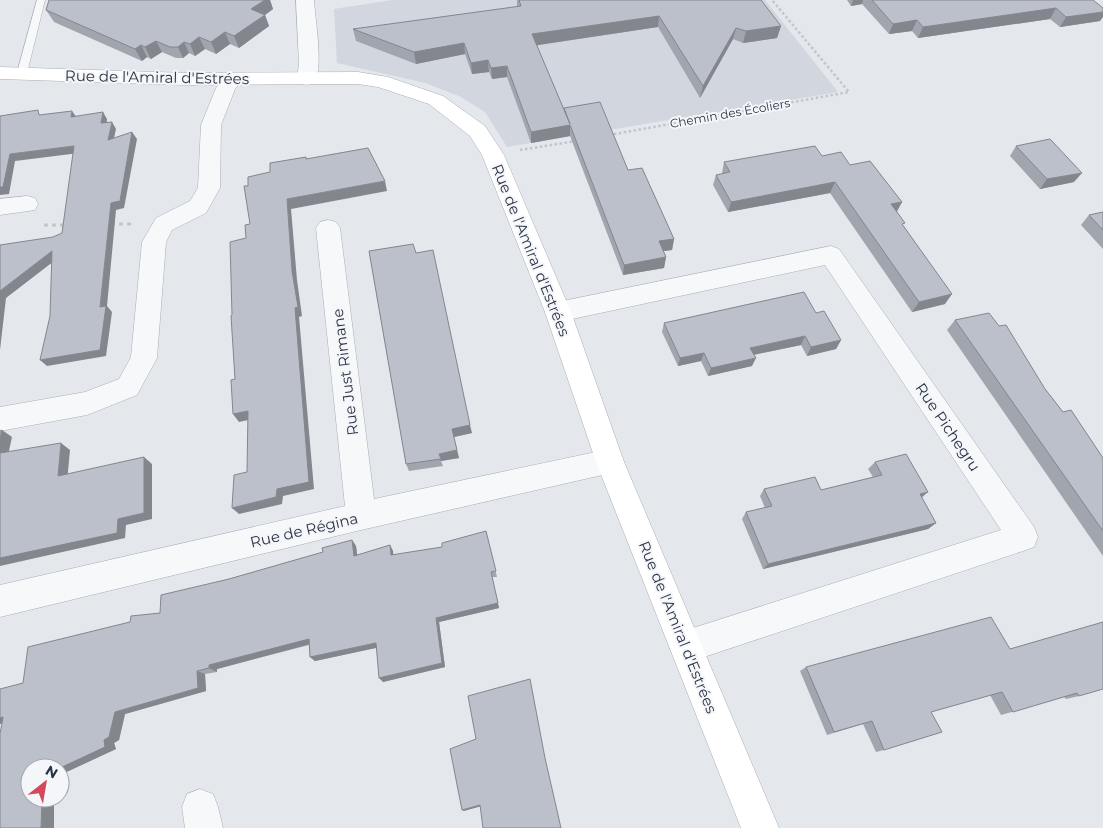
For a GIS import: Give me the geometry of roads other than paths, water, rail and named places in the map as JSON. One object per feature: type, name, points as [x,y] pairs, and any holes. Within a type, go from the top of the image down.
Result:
[{"type":"street","points":[[305,0],[309,64],[307,79]]},
{"type":"street","name":"Rue de l'Amiral d'Estrées","points":[[0,73],[187,79],[358,78],[381,81],[436,100],[478,131],[492,155],[558,312],[610,462],[760,828]]},
{"type":"street","points":[[0,418],[87,404],[128,387],[144,358],[154,242],[164,224],[198,207],[209,188],[212,125],[226,88],[234,79]]},
{"type":"street","points":[[0,207],[27,204]]},
{"type":"street","name":"Rue Just Rimane","points":[[328,228],[361,516]]},
{"type":"street","name":"Rue Pichegru","points":[[558,312],[831,255],[1023,537],[686,646]]},
{"type":"street","name":"Rue de Régina","points":[[0,601],[361,516],[610,462]]},
{"type":"lane","points":[[22,73],[41,0]]}]
